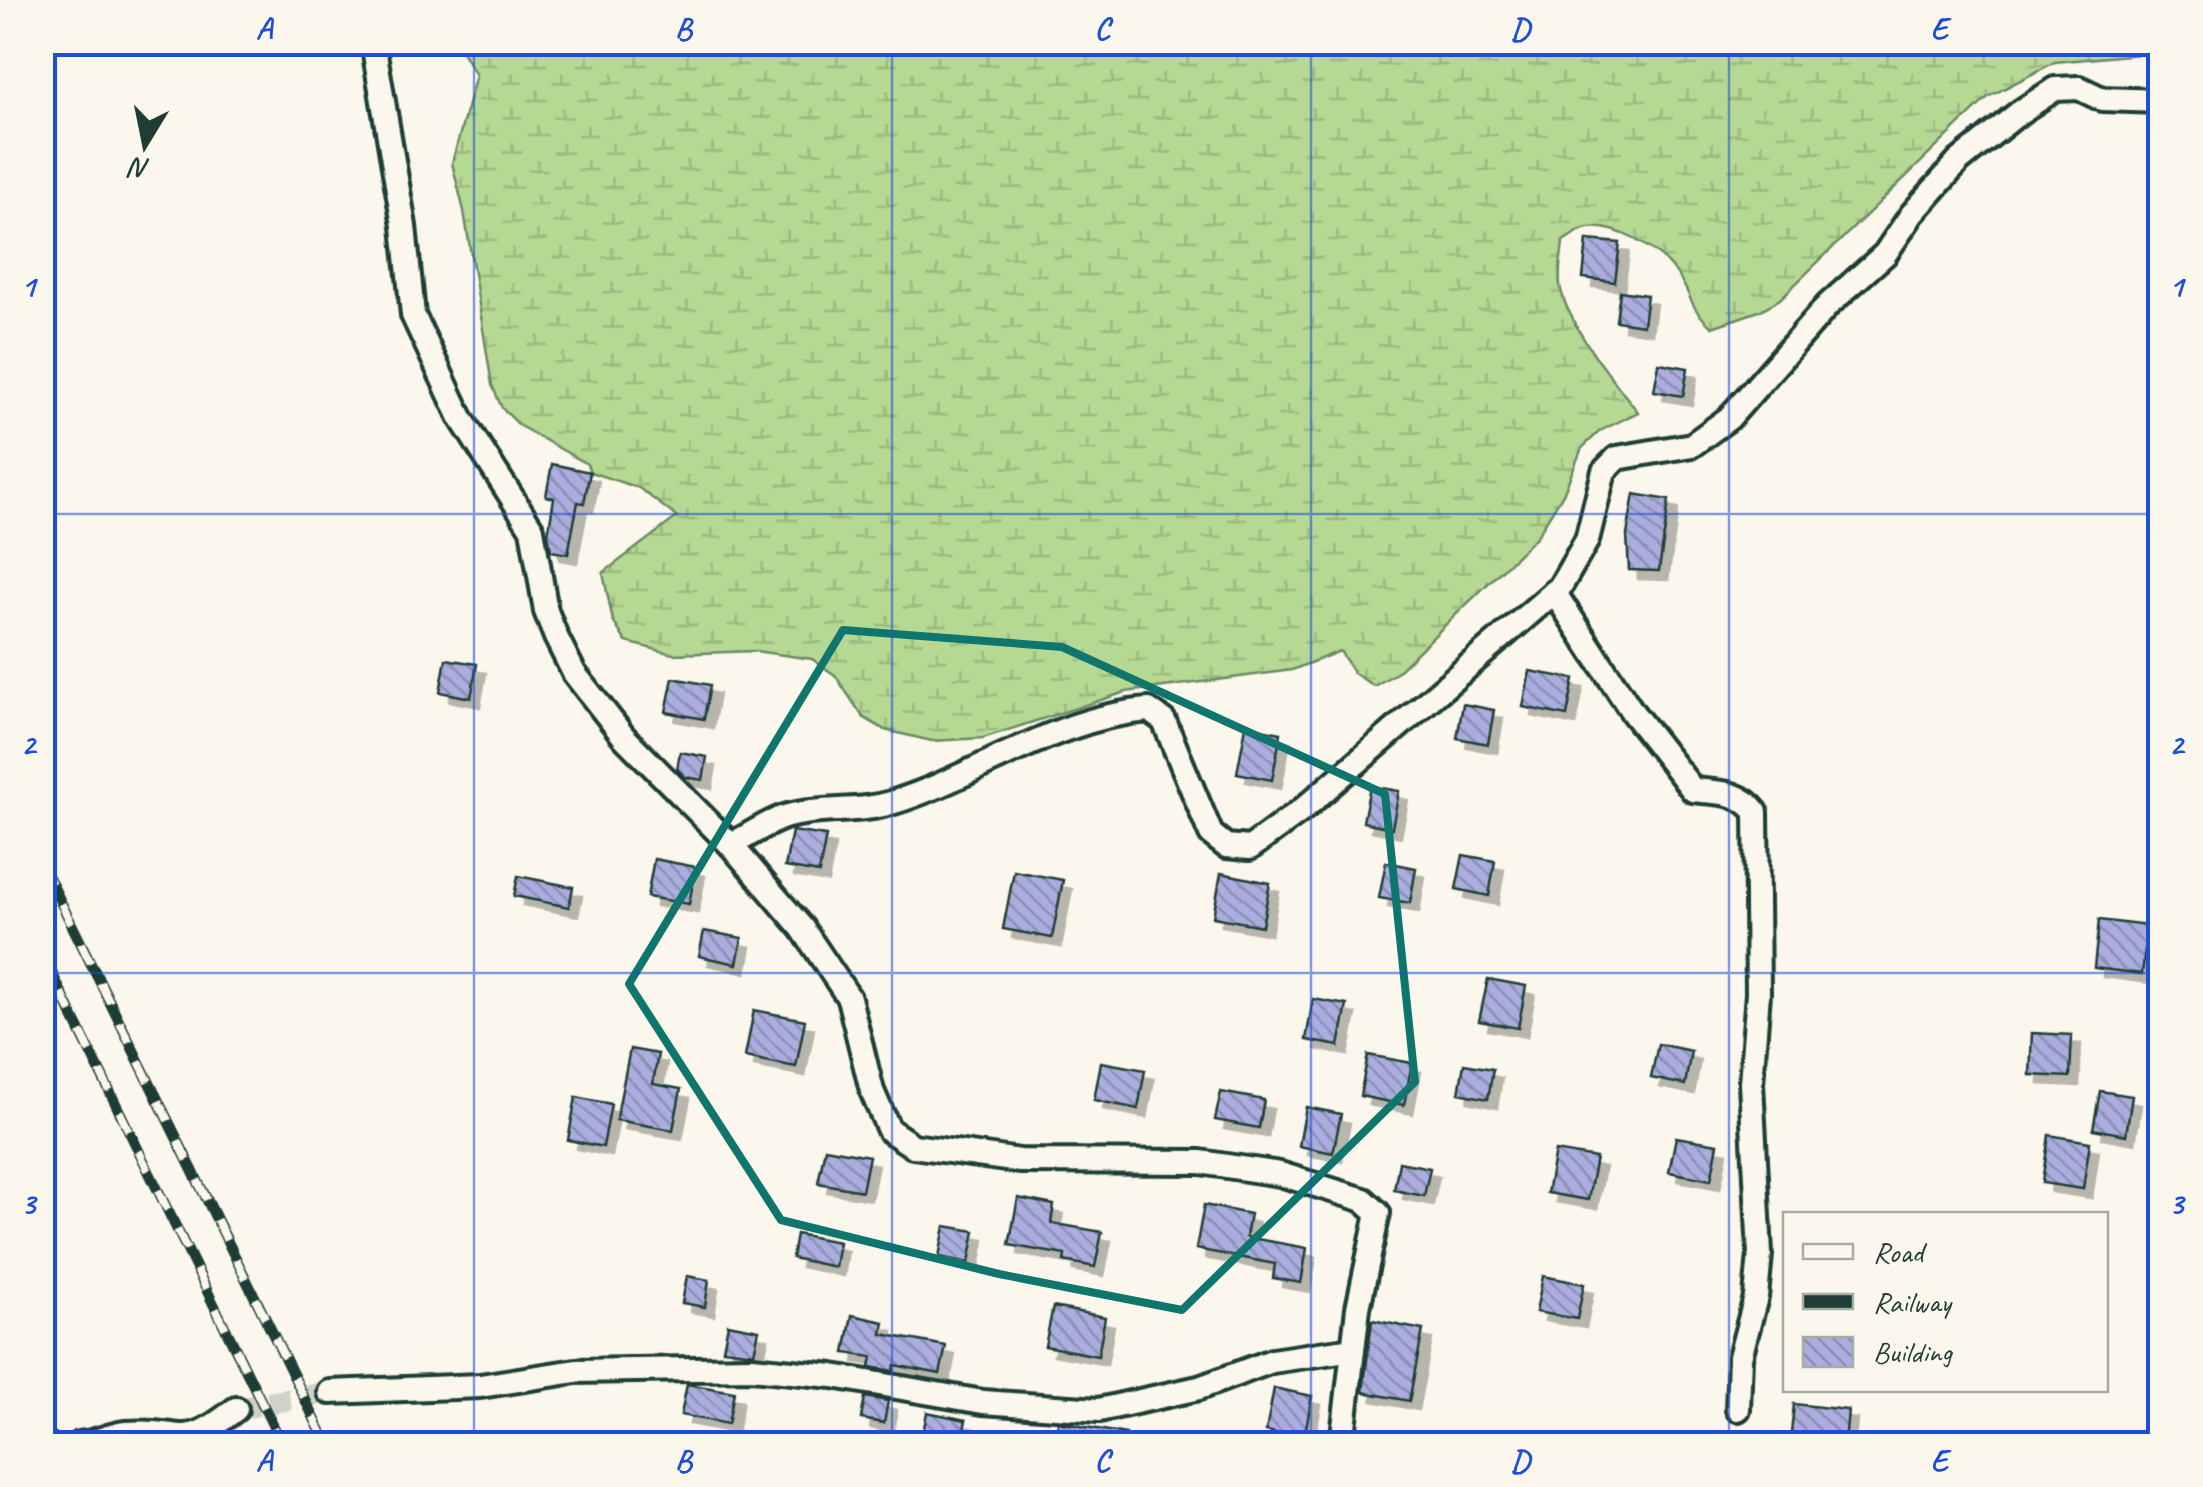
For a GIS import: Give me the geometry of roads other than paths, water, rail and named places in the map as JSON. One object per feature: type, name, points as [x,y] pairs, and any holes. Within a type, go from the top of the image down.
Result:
[{"type":"street","points":[[373,42],[404,226],[413,315],[460,418],[532,528],[546,611],[556,637],[574,672],[624,737],[731,845],[802,928],[849,998],[872,1091],[889,1130],[913,1146],[1020,1161],[1200,1162],[1280,1174],[1364,1200],[1378,1213],[1353,1349],[1342,1444]]},
{"type":"street","points":[[731,845],[788,815],[860,811],[893,803],[1062,729],[1119,712],[1149,710],[1164,722],[1211,834],[1226,846],[1250,848],[1302,810],[1554,592],[1588,540],[1604,471],[1617,458],[1692,445],[1729,418],[1828,305],[1885,254],[1912,214],[1959,162],[2055,89],[2079,88],[2102,100],[2160,100]]},
{"type":"street","points":[[1554,592],[1633,713],[1692,790],[1730,793],[1747,800],[1756,812],[1758,993],[1750,1083],[1760,1254],[1756,1297],[1740,1358],[1738,1409]]},
{"type":"street","points":[[330,1392],[480,1386],[576,1371],[752,1368],[832,1376],[983,1402],[1099,1410],[1200,1388],[1272,1361],[1353,1349]]},
{"type":"street","points":[[79,1444],[127,1433],[203,1435],[236,1408]]},
{"type":"tunnel","points":[[236,1409],[330,1392]]},
{"type":"railway","points":[[42,864],[327,1444]]},
{"type":"railway","points":[[42,953],[282,1444]]}]
